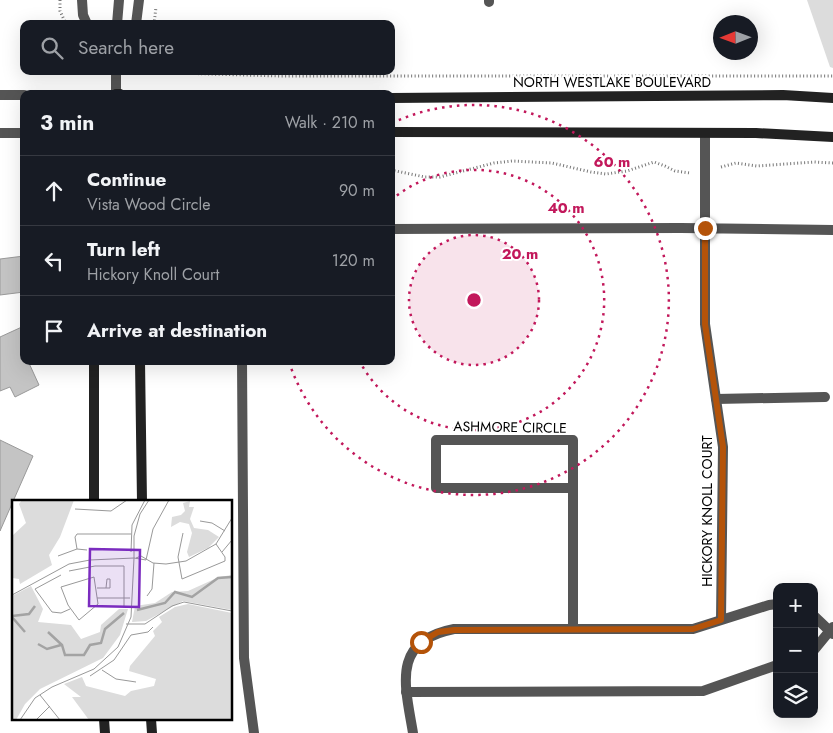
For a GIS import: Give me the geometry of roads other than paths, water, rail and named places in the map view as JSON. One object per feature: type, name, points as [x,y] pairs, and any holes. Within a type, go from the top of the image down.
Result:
[{"type":"main road","name":"NORTH WESTLAKE BOULEVARD","points":[[395,98],[783,95],[833,98]]},
{"type":"main road","points":[[395,132],[756,133],[833,137]]},
{"type":"main road","points":[[94,365],[94,500]]},
{"type":"main road","points":[[140,365],[142,500]]},
{"type":"main road","points":[[104,720],[105,733]]},
{"type":"main road","points":[[151,720],[152,733]]},
{"type":"street","points":[[82,0],[85,20]]},
{"type":"street","points":[[118,0],[118,20]]},
{"type":"street","points":[[136,20],[139,0]]},
{"type":"street","points":[[116,75],[117,90]]},
{"type":"street","points":[[0,95],[20,95]]},
{"type":"street","points":[[0,133],[20,133]]},
{"type":"street","name":"HICKORY KNOLL COURT","points":[[705,133],[705,324],[723,447],[721,620]]},
{"type":"street","points":[[395,229],[705,228],[833,230]]},
{"type":"street","points":[[242,365],[244,658],[254,733]]},
{"type":"street","points":[[716,399],[825,397]]},
{"type":"street","name":"ASHMORE CIRCLE","points":[[573,488],[436,488],[436,440],[573,440],[573,488],[573,629]]},
{"type":"street","points":[[413,733],[406,692],[405,672],[410,656],[421,642],[438,632],[454,630],[693,629],[773,605]]},
{"type":"street","points":[[818,619],[832,631],[818,646]]},
{"type":"street","points":[[406,692],[703,691],[773,666]]}]
